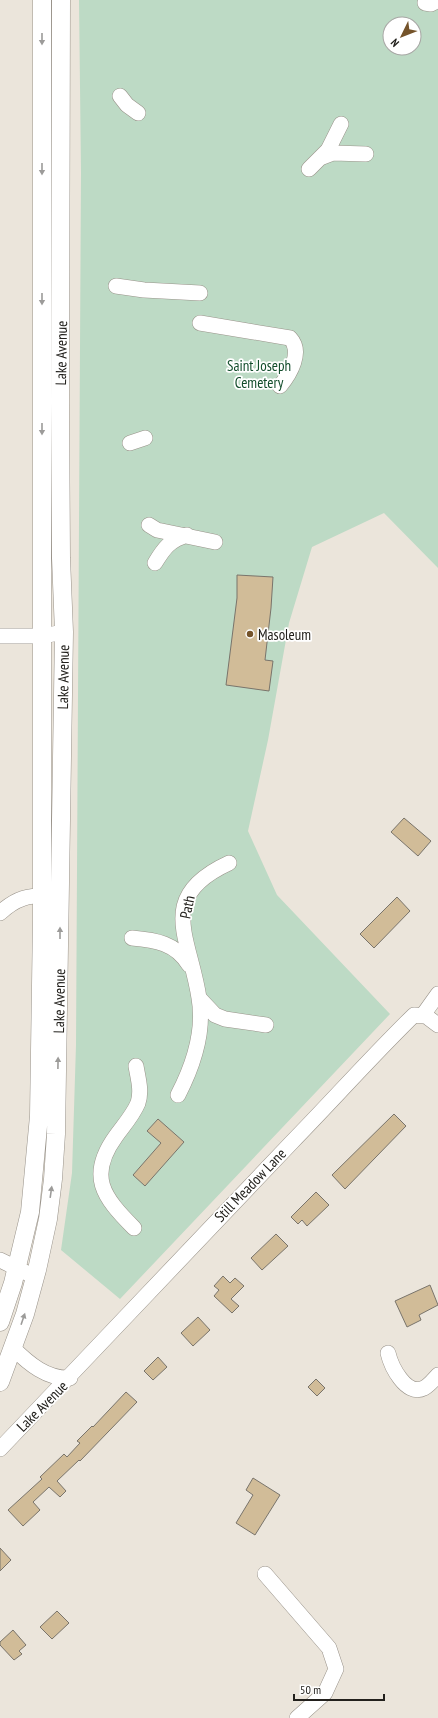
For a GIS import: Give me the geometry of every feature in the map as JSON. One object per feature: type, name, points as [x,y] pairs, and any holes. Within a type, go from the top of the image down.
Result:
[{"type":"main road","name":"Lake Avenue","points":[[0,1322],[17,1268],[30,1212],[36,1166],[39,1108],[42,894],[42,0]]},
{"type":"main road","name":"Lake Avenue","points":[[0,1382],[13,1348],[35,1277],[48,1219],[56,1134],[64,632],[60,410],[61,0]]},
{"type":"street","points":[[120,96],[127,105],[138,113]]},
{"type":"street","points":[[309,169],[335,140],[341,124]]},
{"type":"street","points":[[320,158],[333,153],[366,154]]},
{"type":"street","points":[[116,286],[144,290],[200,293]]},
{"type":"street","points":[[200,323],[290,338],[294,342],[296,349],[294,364],[289,376],[280,386]]},
{"type":"street","points":[[130,443],[145,438]]},
{"type":"street","points":[[150,525],[157,530],[215,542]]},
{"type":"street","points":[[155,563],[165,546],[175,539],[187,535]]},
{"type":"street","points":[[0,636],[42,636],[64,632]]},
{"type":"street","name":"Path","points":[[178,1095],[188,1075],[196,1050],[201,1020],[200,999],[186,938],[183,912],[191,890],[207,874],[230,863]]},
{"type":"street","points":[[0,913],[10,903],[25,896],[60,893]]},
{"type":"street","name":"Path","points":[[132,938],[161,942],[175,949],[186,960],[193,971]]},
{"type":"street","points":[[175,949],[186,938]]},
{"type":"street","points":[[438,994],[424,1015],[438,1025]]},
{"type":"street","name":"Path","points":[[200,999],[215,1015],[224,1019],[266,1026]]},
{"type":"street","name":"Still Meadow Lane","points":[[70,1378],[206,1231],[383,1045],[414,1016],[424,1015]]},
{"type":"street","points":[[134,1228],[108,1200],[100,1179],[102,1160],[138,1102],[140,1087],[136,1066]]},
{"type":"street","points":[[0,1260],[35,1277]]},
{"type":"street","name":"Lake Avenue","points":[[13,1348],[23,1358],[48,1374],[59,1378],[70,1378]]},
{"type":"street","points":[[388,1353],[394,1371],[410,1387],[420,1389],[425,1388],[438,1375]]},
{"type":"street","name":"Lake Avenue","points":[[0,1449],[70,1378]]},
{"type":"street","points":[[265,1574],[328,1648],[336,1669],[325,1693],[297,1718]]},
{"type":"green space","name":"Saint Joseph Cemetery","points":[[79,0],[438,0],[438,568],[384,513],[312,547],[289,623],[268,740],[248,831],[277,895],[390,1014],[120,1299],[61,1250],[72,1173],[76,1045],[81,173]]},
{"type":"building","name":"Masoleum","points":[[237,575],[273,577],[265,660],[273,661],[269,691],[226,685],[237,598]]},
{"type":"building","points":[[404,818],[431,841],[418,856],[391,832]]},
{"type":"building","points":[[397,897],[410,911],[374,948],[360,934]]},
{"type":"building","points":[[394,1114],[406,1126],[345,1189],[332,1175]]},
{"type":"building","points":[[158,1119],[184,1142],[145,1186],[133,1175],[161,1143],[147,1131]]},
{"type":"building","points":[[316,1192],[329,1205],[307,1226],[302,1220],[298,1224],[291,1217]]},
{"type":"building","points":[[276,1234],[288,1246],[262,1270],[251,1258]]},
{"type":"building","points":[[223,1276],[230,1283],[235,1278],[244,1286],[231,1299],[239,1306],[232,1313],[214,1296],[219,1290],[214,1286]]},
{"type":"building","points":[[430,1285],[438,1305],[419,1315],[421,1320],[407,1327],[395,1301]]},
{"type":"building","points":[[198,1317],[210,1330],[193,1346],[181,1333]]},
{"type":"building","points":[[158,1357],[167,1367],[153,1380],[144,1371]]},
{"type":"building","points":[[316,1379],[325,1388],[317,1396],[308,1387]]},
{"type":"building","points":[[126,1392],[137,1402],[80,1461],[79,1460],[57,1481],[66,1491],[60,1497],[49,1487],[33,1502],[40,1510],[23,1526],[8,1510],[42,1479],[40,1477],[64,1454],[67,1457],[80,1443],[77,1441],[92,1426],[93,1427]]},
{"type":"building","points":[[253,1478],[280,1495],[255,1535],[236,1523],[253,1495],[246,1490]]},
{"type":"building","points":[[0,1548],[11,1560],[0,1571]]},
{"type":"building","points":[[57,1611],[69,1623],[52,1639],[40,1627]]},
{"type":"building","points":[[13,1630],[26,1645],[19,1651],[22,1654],[14,1660],[0,1645],[0,1642]]},
{"type":"place","name":"Masoleum","points":[[250,634]]}]
